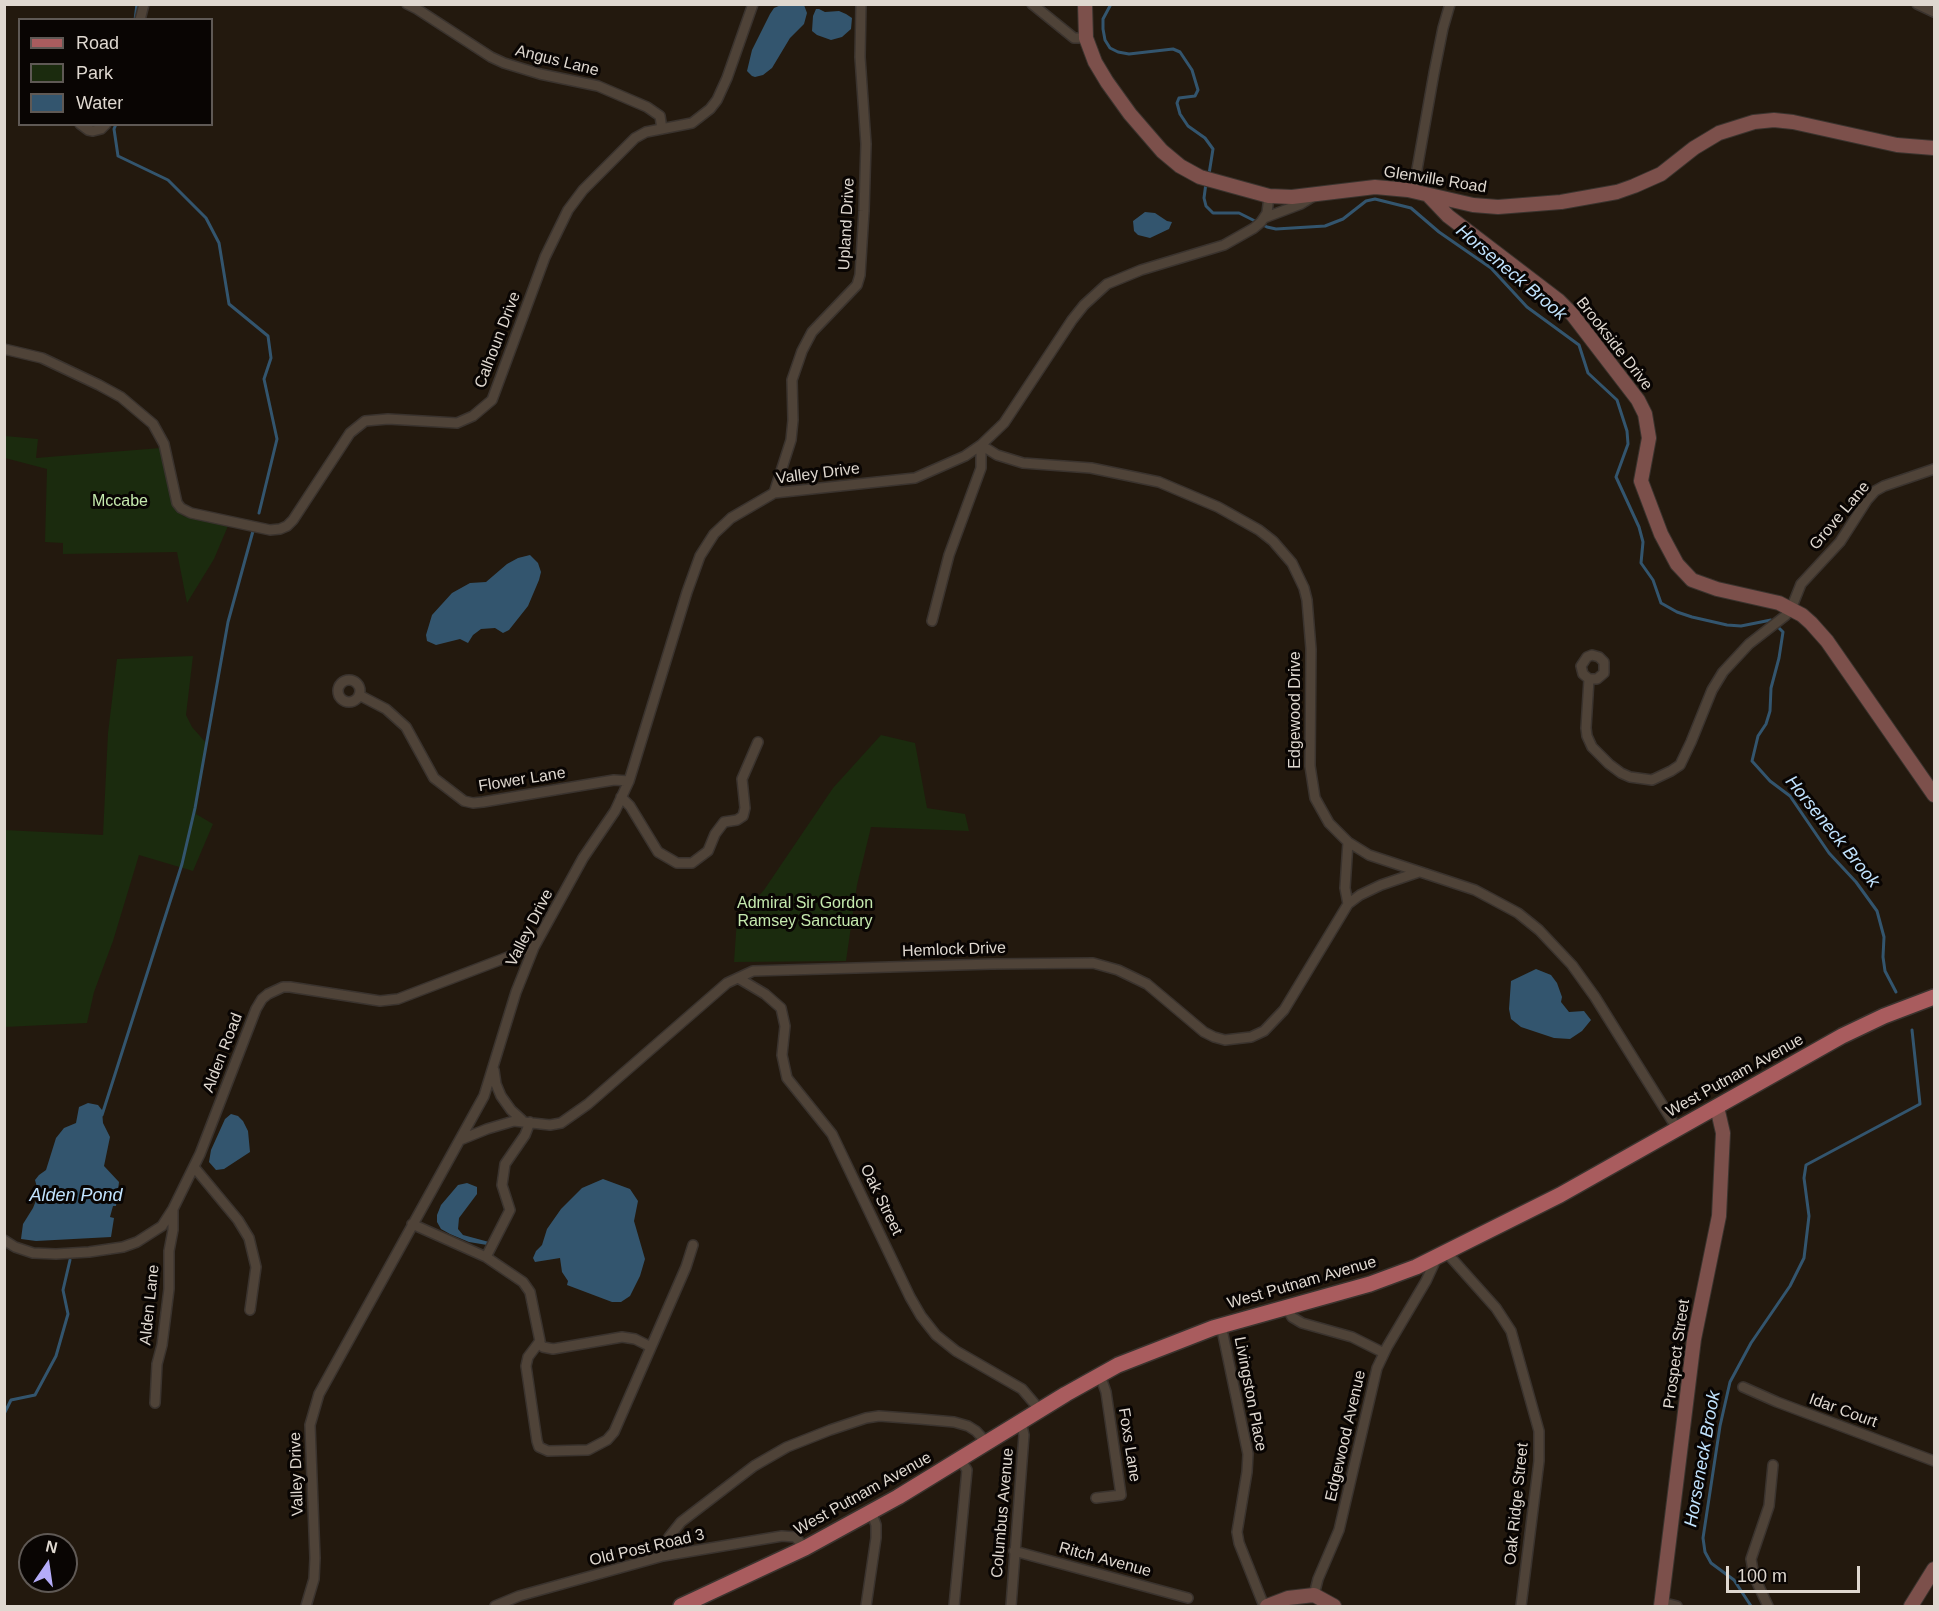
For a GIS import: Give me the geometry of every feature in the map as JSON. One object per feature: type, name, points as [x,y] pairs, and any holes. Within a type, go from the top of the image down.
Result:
[{"type":"main road","name":"West Putnam Avenue","points":[[691,1604],[805,1548],[1100,1375],[1136,1357],[1221,1325],[1384,1280],[1441,1255],[1560,1195],[1870,1022],[1935,997]]},
{"type":"street","name":"Angus Lane","points":[[407,4],[504,63],[598,87],[647,107],[660,116],[662,129]]},
{"type":"street","name":"Calhoun Drive","points":[[4,349],[42,358],[99,385],[121,397],[153,424],[164,444],[177,503],[181,508],[191,513],[255,527],[280,529],[287,526],[350,433],[365,421],[388,419],[457,423],[473,416],[492,400],[545,257],[568,210],[583,190],[634,138],[646,132],[692,123],[717,100],[733,63],[753,4]]},
{"type":"street","name":"Upland Drive","points":[[774,493],[791,440],[794,420],[792,380],[802,351],[813,332],[857,285],[860,275],[866,144],[861,57],[861,4]]},
{"type":"street","points":[[1032,4],[1074,38],[1086,38]]},
{"type":"street","name":"Glenville Road","points":[[1085,4],[1086,38],[1095,62],[1130,114],[1167,157],[1206,179],[1269,196],[1315,195],[1375,187],[1413,192],[1473,205],[1498,207],[1539,205],[1617,192],[1661,174],[1694,148],[1719,133],[1754,122],[1774,120],[1793,122],[1897,146],[1935,148]]},
{"type":"street","points":[[1413,192],[1436,62],[1450,4]]},
{"type":"street","points":[[1917,4],[1935,12]]},
{"type":"street","points":[[82,126],[93,131],[104,126]]},
{"type":"street","name":"Valley Drive","points":[[306,1606],[314,1579],[310,1438],[319,1394],[328,1374],[484,1096],[516,992],[534,947],[583,858],[615,811],[629,781],[687,592],[700,556],[714,534],[731,518],[774,493],[915,478],[965,456],[981,445],[1004,423],[1058,340],[1084,305],[1107,284],[1141,270],[1224,245],[1260,223],[1315,195]]},
{"type":"street","points":[[1260,223],[1267,213],[1269,196]]},
{"type":"street","name":"Brookside Drive","points":[[1429,196],[1448,216],[1558,300],[1572,314],[1638,400],[1645,414],[1649,438],[1641,482],[1677,564],[1692,580],[1704,585],[1769,600],[1788,613],[1807,619],[1827,641],[1935,795]]},
{"type":"street","points":[[932,621],[949,555],[981,468],[981,445]]},
{"type":"street","name":"Edgewood Drive","points":[[981,445],[997,455],[1023,463],[1091,468],[1159,482],[1203,500],[1268,536],[1292,562],[1304,588],[1310,616],[1309,739],[1313,789],[1322,812],[1336,832],[1369,855],[1472,889],[1518,913],[1555,946],[1572,965],[1595,998],[1678,1130]]},
{"type":"street","name":"Grove Lane","points":[[1788,613],[1802,584],[1839,542],[1875,491],[1935,469]]},
{"type":"street","points":[[1588,679],[1586,728],[1592,747],[1621,774],[1652,780],[1680,765],[1712,690],[1723,672],[1749,644],[1788,613]]},
{"type":"street","name":"Flower Lane","points":[[359,695],[386,709],[406,727],[434,778],[464,801],[483,802],[614,780],[629,781]]},
{"type":"street","points":[[621,797],[630,806],[658,852],[677,863],[692,862],[708,851],[715,834],[724,822],[737,820],[743,816],[745,808],[742,779],[758,742]]},
{"type":"street","points":[[1348,842],[1345,888],[1348,904]]},
{"type":"street","name":"Hemlock Drive","points":[[460,1140],[487,1129],[526,1121],[550,1125],[568,1119],[727,983],[753,971],[1004,963],[1093,963],[1118,970],[1147,984],[1204,1032],[1225,1040],[1251,1037],[1264,1031],[1284,1010],[1348,904],[1360,895],[1381,885],[1419,872]]},
{"type":"street","name":"Alden Road","points":[[4,1240],[15,1248],[33,1252],[78,1252],[123,1247],[148,1237],[162,1226],[194,1167],[256,1009],[268,994],[283,987],[290,987],[380,1001],[398,999],[534,947]]},
{"type":"street","name":"Oak Street","points":[[738,978],[765,994],[781,1008],[785,1026],[782,1055],[787,1078],[832,1134],[921,1316],[936,1335],[956,1351],[1022,1389],[1040,1410]]},
{"type":"street","points":[[486,1257],[510,1210],[502,1185],[506,1164],[525,1135],[526,1121],[511,1110],[501,1096],[496,1084],[494,1068]]},
{"type":"street","name":"Prospect Street","points":[[1661,1604],[1694,1339],[1719,1216],[1723,1133],[1717,1107]]},
{"type":"street","points":[[194,1167],[238,1220],[249,1238],[256,1267],[250,1311]]},
{"type":"street","name":"Alden Lane","points":[[155,1403],[158,1364],[170,1289],[169,1251],[173,1230],[173,1209]]},
{"type":"street","points":[[412,1224],[486,1257],[523,1282],[530,1292],[539,1343],[543,1347],[553,1349],[622,1337],[635,1339],[651,1347]]},
{"type":"street","points":[[539,1343],[528,1357],[526,1366],[539,1447],[548,1451],[588,1450],[607,1440],[614,1432],[686,1267],[693,1245]]},
{"type":"street","name":"Edgewood Avenue","points":[[1314,1595],[1318,1579],[1339,1530],[1377,1368],[1441,1255]]},
{"type":"street","name":"Oak Ridge Street","points":[[1441,1255],[1496,1308],[1511,1331],[1539,1431],[1539,1461],[1521,1606]]},
{"type":"street","points":[[1286,1307],[1292,1317],[1302,1323],[1352,1337],[1384,1353]]},
{"type":"street","name":"Livingston Place","points":[[1221,1325],[1248,1454],[1237,1532],[1239,1543],[1265,1606]]},
{"type":"street","name":"Foxs Lane","points":[[1096,1498],[1121,1495],[1106,1392],[1100,1375]]},
{"type":"street","name":"Idar Court","points":[[1743,1387],[1935,1461]]},
{"type":"street","points":[[663,1556],[669,1537],[681,1522],[754,1466],[787,1447],[830,1430],[879,1416],[920,1419],[954,1422],[968,1426],[987,1443]]},
{"type":"street","name":"Columbus Avenue","points":[[1011,1606],[1024,1435],[1021,1422]]},
{"type":"street","points":[[954,1606],[967,1470],[960,1459]]},
{"type":"street","points":[[1768,1606],[1754,1575],[1751,1559],[1769,1506],[1773,1465]]},
{"type":"street","points":[[866,1606],[876,1538],[876,1525],[871,1511]]},
{"type":"street","name":"Old Post Road 3","points":[[495,1606],[519,1596],[663,1556],[782,1536],[795,1537],[805,1548]]},
{"type":"street","name":"Ritch Avenue","points":[[1014,1551],[1188,1598]]},
{"type":"street","points":[[1911,1606],[1935,1569]]},
{"type":"street","points":[[1265,1606],[1288,1598],[1314,1595],[1334,1606]]},
{"type":"street","points":[[1661,1604],[1677,1606]]},
{"type":"green space","name":"Mccabe","points":[[5,436],[38,439],[36,458],[161,448],[178,509],[183,516],[228,526],[214,559],[187,603],[177,552],[63,554],[63,543],[45,542],[47,469],[5,458]]},
{"type":"green space","points":[[193,656],[186,715],[192,727],[207,744],[196,814],[213,824],[193,871],[139,855],[113,941],[94,992],[87,1023],[5,1027],[5,830],[103,835],[108,733],[117,659]]},
{"type":"green space","name":"Admiral Sir Gordon Ramsey Sanctuary","points":[[881,735],[915,743],[927,808],[965,814],[969,831],[871,827],[857,885],[846,961],[734,962],[737,919],[764,890],[833,788]]},
{"type":"water","points":[[781,5],[804,5],[807,13],[804,24],[790,38],[772,68],[763,75],[752,76],[747,71],[752,50],[770,14],[774,8]]},
{"type":"water","points":[[816,9],[825,12],[839,11],[846,14],[852,18],[851,29],[842,37],[831,40],[817,35],[812,31]]},
{"type":"water","points":[[1145,212],[1155,213],[1172,222],[1169,229],[1150,238],[1138,235],[1134,231],[1133,221]]},
{"type":"water","points":[[530,555],[538,563],[541,572],[539,580],[528,606],[509,630],[503,633],[495,628],[481,629],[468,643],[460,639],[436,645],[427,641],[426,635],[432,615],[452,593],[470,583],[486,582],[507,564]]},
{"type":"water","points":[[1536,969],[1551,975],[1557,983],[1562,997],[1561,1002],[1569,1012],[1584,1011],[1591,1020],[1582,1031],[1570,1039],[1554,1038],[1521,1027],[1511,1019],[1509,1009],[1511,981]]},
{"type":"water","name":"Alden Pond","points":[[88,1103],[98,1105],[102,1110],[103,1123],[110,1137],[104,1166],[119,1182],[116,1206],[113,1206],[110,1217],[114,1218],[111,1237],[36,1241],[21,1239],[23,1224],[37,1198],[35,1180],[46,1170],[56,1138],[64,1128],[76,1123],[79,1107]]},
{"type":"water","points":[[231,1114],[243,1121],[248,1131],[250,1152],[224,1169],[216,1170],[209,1162],[211,1150],[225,1119]]},
{"type":"water","points":[[603,1179],[630,1189],[638,1201],[634,1221],[645,1259],[630,1296],[621,1302],[612,1302],[567,1285],[568,1281],[562,1272],[560,1258],[535,1262],[533,1258],[542,1245],[547,1229],[561,1209],[582,1188]]},
{"type":"water","points":[[467,1183],[477,1187],[477,1194],[459,1218],[458,1229],[463,1235],[489,1242],[487,1245],[469,1242],[450,1234],[441,1229],[437,1222],[441,1205],[458,1185]]},
{"type":"waterway","points":[[135,18],[137,4]]},
{"type":"waterway","name":"Horseneck Brook","points":[[1111,4],[1103,19],[1105,40],[1110,48],[1129,54],[1173,49],[1180,52],[1192,70],[1198,90],[1195,96],[1179,98],[1177,103],[1180,114],[1188,126],[1205,138],[1213,149],[1209,174]]},
{"type":"waterway","points":[[115,126],[118,156],[168,180],[206,218],[219,243],[229,304],[268,336],[271,358],[264,379],[277,439],[259,513]]},
{"type":"waterway","name":"Horseneck Brook","points":[[1206,183],[1204,198],[1206,206],[1213,213],[1239,213],[1276,229],[1325,226],[1343,219],[1366,201],[1375,199],[1411,208],[1439,232],[1491,268],[1527,307],[1579,345],[1588,373],[1617,400],[1627,431],[1628,444],[1616,477],[1639,527],[1643,542],[1641,563],[1653,580],[1661,603],[1677,612],[1727,625],[1741,626],[1771,620],[1783,632],[1771,688],[1770,711],[1766,724],[1758,736],[1752,761],[1770,781],[1790,796],[1829,853],[1856,882],[1877,911],[1884,937],[1885,971],[1896,992]]},
{"type":"waterway","points":[[102,1115],[182,864],[195,808],[228,622],[253,531]]},
{"type":"waterway","name":"Horseneck Brook","points":[[1751,1606],[1734,1580],[1711,1563],[1705,1552],[1703,1538],[1720,1426],[1730,1382],[1751,1343],[1790,1286],[1804,1258],[1809,1216],[1804,1178],[1806,1165],[1920,1104],[1912,1030]]},
{"type":"waterway","points":[[4,1414],[11,1400],[35,1395],[56,1356],[68,1314],[63,1290],[70,1260]]}]
